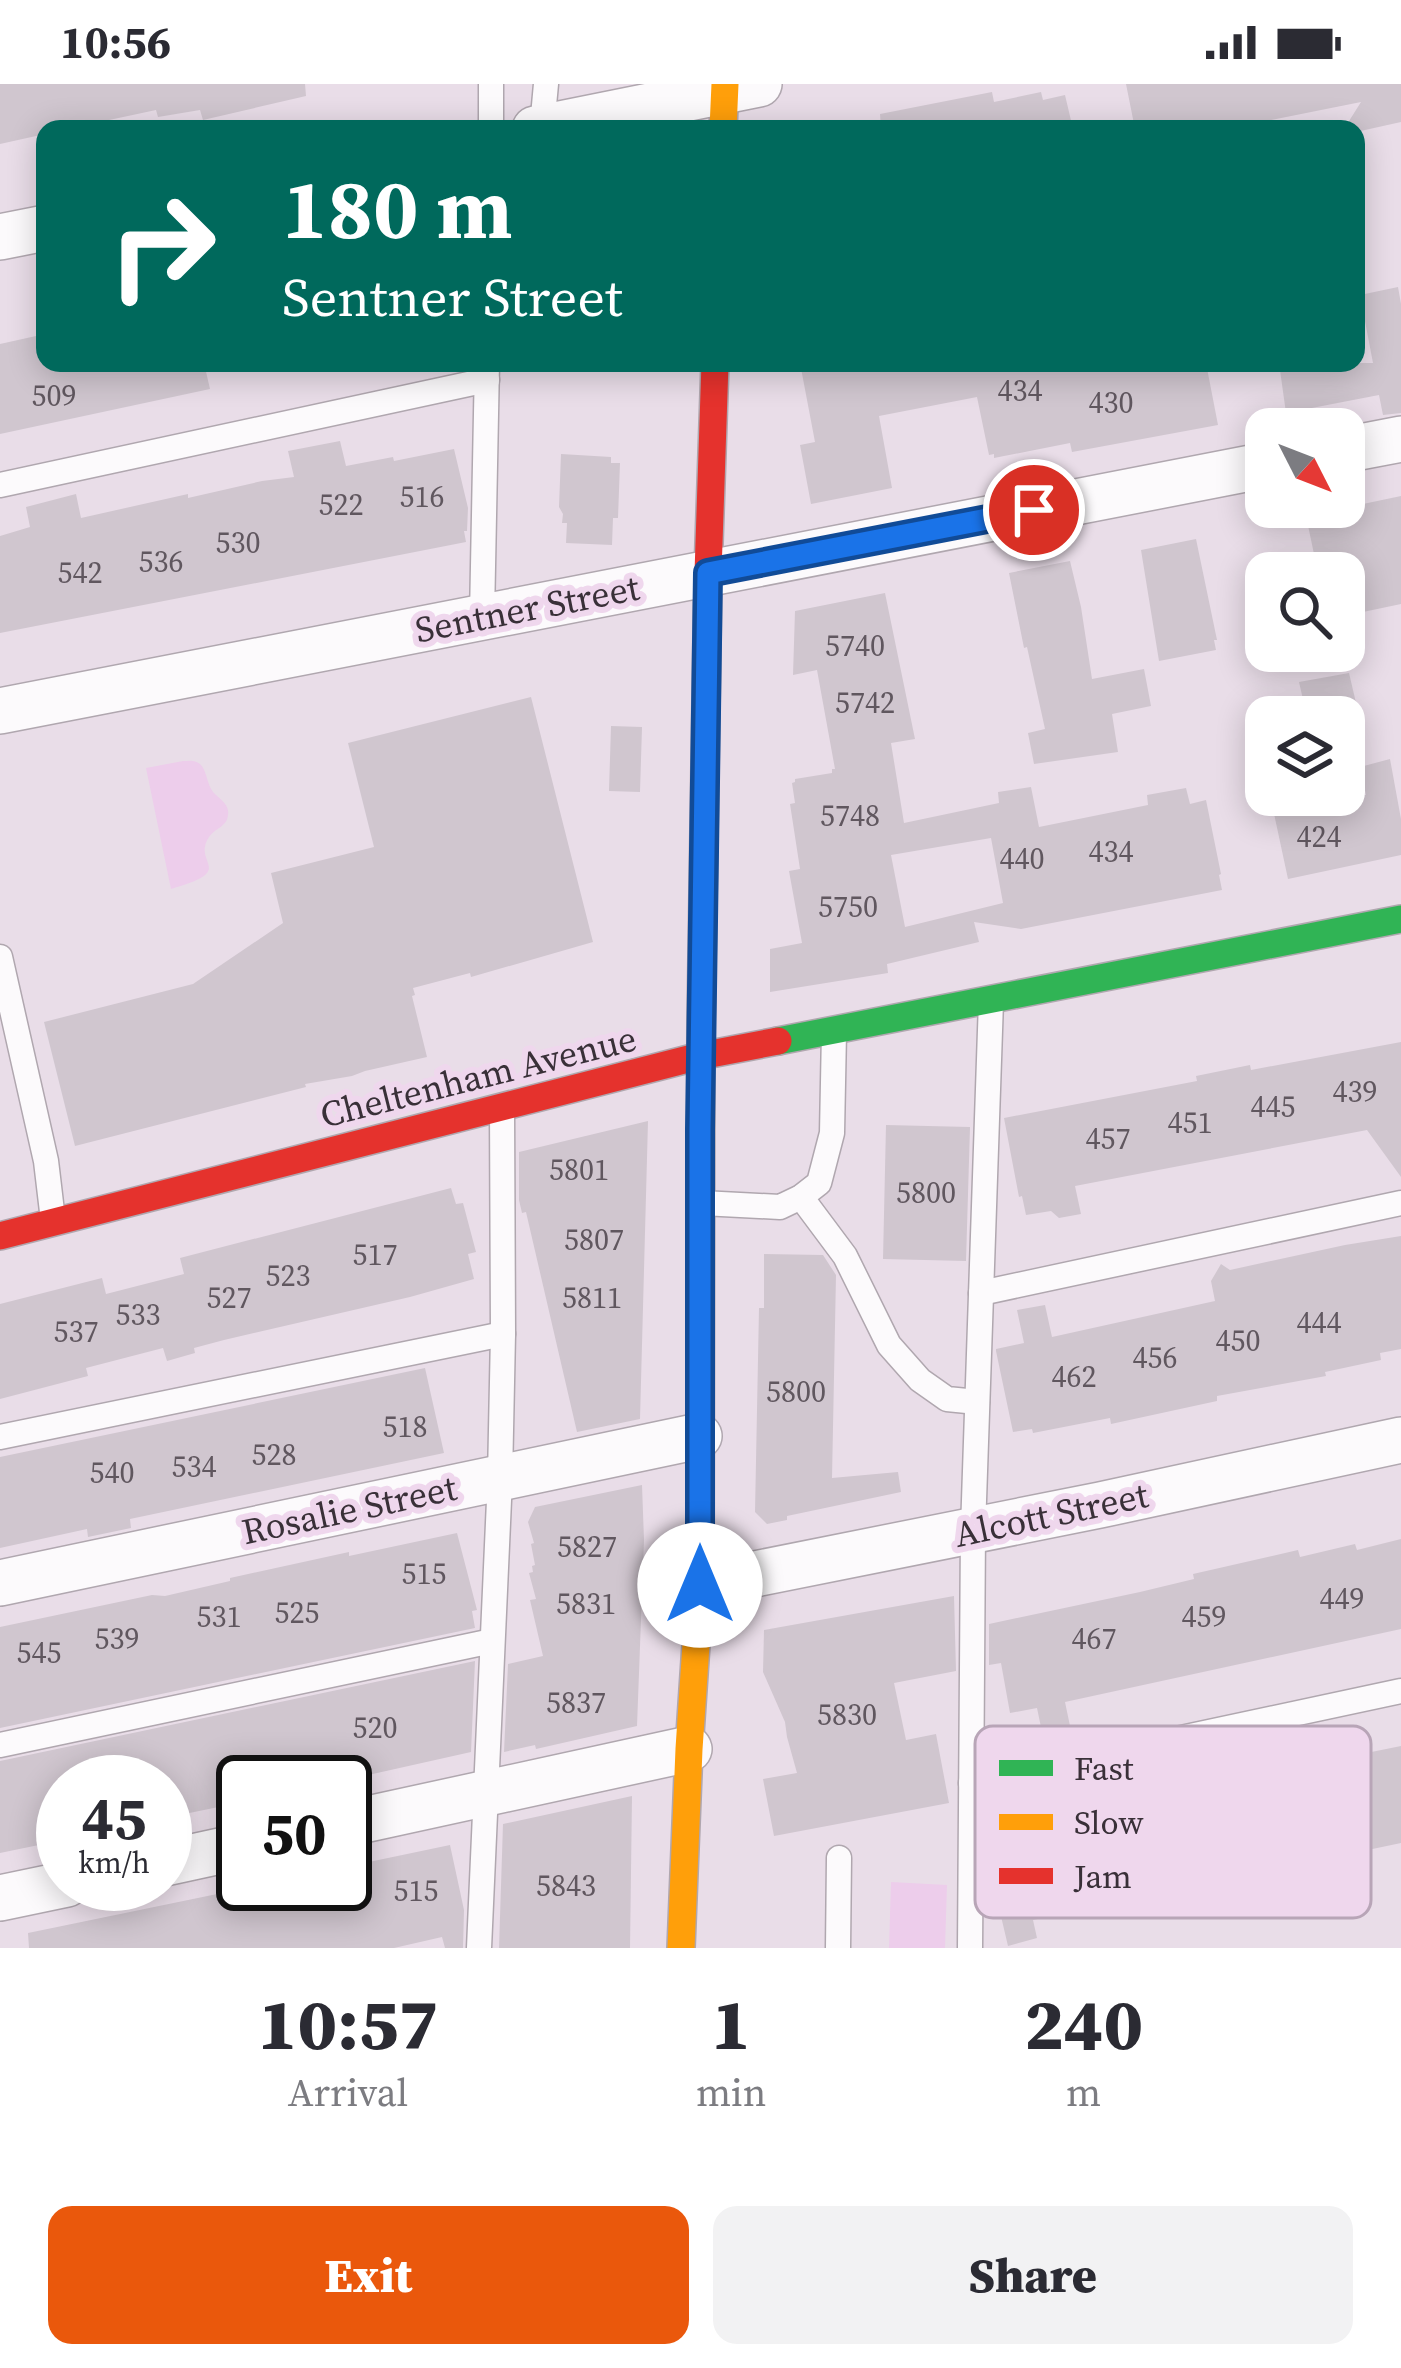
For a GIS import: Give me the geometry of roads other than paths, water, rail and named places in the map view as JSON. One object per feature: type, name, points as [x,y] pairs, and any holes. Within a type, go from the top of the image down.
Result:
[{"type":"main road","points":[[681,1948],[700,1585],[700,1055],[715,372]]},
{"type":"main road","name":"Cheltenham Avenue","points":[[0,1235],[700,1055],[1401,919]]},
{"type":"street","points":[[589,120],[733,97]]},
{"type":"street","points":[[0,237],[36,230]]},
{"type":"street","points":[[1365,446],[1401,439]]},
{"type":"street","name":"Sentner Street","points":[[0,711],[1245,469]]},
{"type":"street","name":"Rosalie Street","points":[[0,1583],[699,1436]]},
{"type":"street","name":"Alcott Street","points":[[700,1585],[1401,1440]]},
{"type":"street","points":[[372,1818],[689,1749]]},
{"type":"street","points":[[0,1898],[36,1890]]},
{"type":"lane","points":[[490,84],[491,120]]},
{"type":"lane","points":[[540,120],[546,84]]},
{"type":"lane","points":[[0,485],[487,372],[482,617]]},
{"type":"lane","points":[[0,957],[46,1161],[53,1222]]},
{"type":"lane","points":[[970,1948],[973,1530],[991,999]]},
{"type":"lane","points":[[700,1203],[780,1207],[819,1183],[832,1132],[834,1030]]},
{"type":"lane","points":[[479,1948],[500,1478],[502,1106]]},
{"type":"lane","points":[[801,1197],[845,1256],[889,1345],[920,1380],[947,1399],[977,1402]]},
{"type":"lane","points":[[981,1293],[1401,1203]]},
{"type":"lane","points":[[0,1437],[503,1334]]},
{"type":"lane","points":[[0,1745],[492,1641]]},
{"type":"lane","points":[[1237,1726],[1401,1691]]},
{"type":"lane","points":[[971,1783],[975,1782]]},
{"type":"lane","points":[[838,1948],[839,1858]]}]
